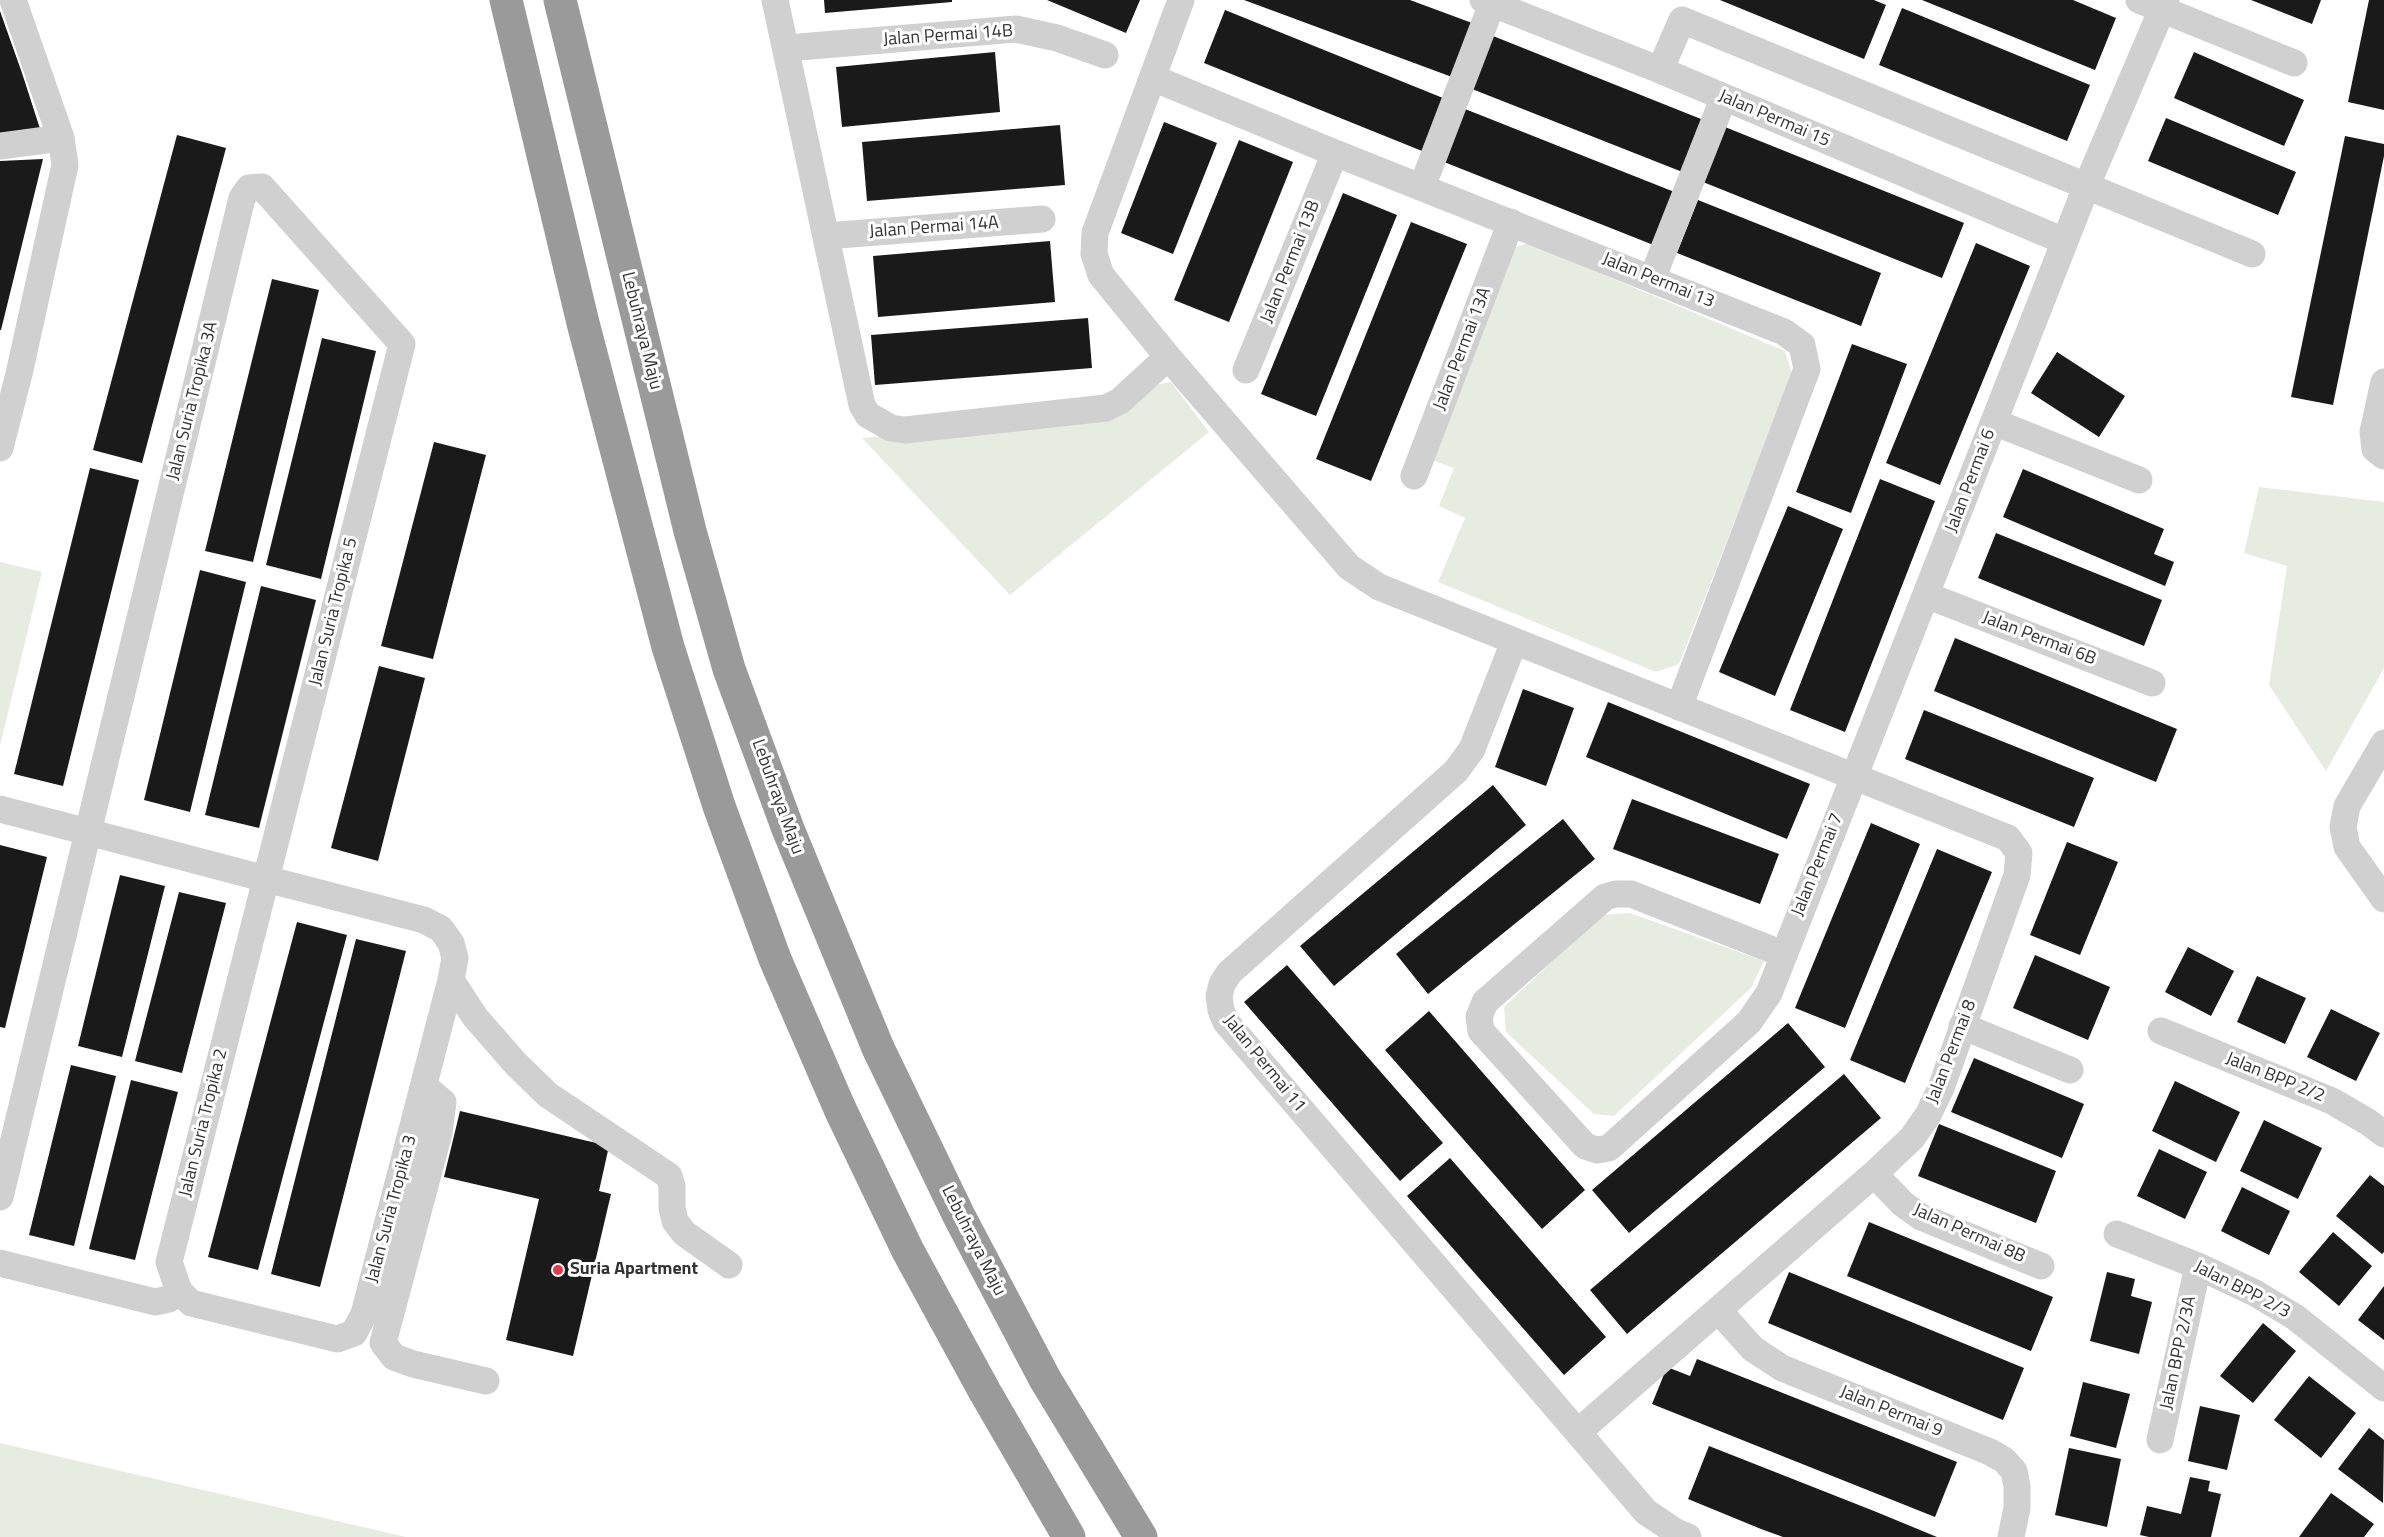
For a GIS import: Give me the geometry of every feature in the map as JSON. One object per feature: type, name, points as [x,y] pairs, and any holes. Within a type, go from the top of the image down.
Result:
[{"type":"highway","points":[[506,0],[583,323],[668,647],[719,806],[771,948],[840,1109],[908,1251],[985,1392],[1069,1537]]},
{"type":"highway","name":"Lebuhraya Maju","points":[[560,0],[690,531],[729,669],[788,830],[878,1048],[959,1216],[1045,1379],[1141,1537]]},
{"type":"street","points":[[0,448],[10,371],[65,165],[61,138],[13,0]]},
{"type":"street","points":[[775,0],[862,405],[868,415],[891,428],[905,430],[1106,408],[1120,401],[1168,357]]},
{"type":"street","name":"Jalan Permai 8","points":[[1181,0],[1095,234],[1094,254],[1101,274],[1168,357],[1349,567],[1379,587],[2008,837],[2019,853],[2018,875],[1941,1088],[1928,1115],[1912,1138],[1874,1174],[1578,1431]]},
{"type":"street","points":[[1422,187],[1488,2]]},
{"type":"street","name":"Jalan Permai 15","points":[[1488,2],[1660,70],[2064,241]]},
{"type":"street","points":[[2155,3],[2294,63]]},
{"type":"street","name":"Jalan Permai 6","points":[[1853,776],[2087,185],[2155,3]]},
{"type":"street","points":[[1660,70],[1679,10],[2252,254]]},
{"type":"street","name":"Jalan Permai 14B","points":[[787,48],[1016,29],[1057,38],[1105,55]]},
{"type":"street","name":"Jalan Permai 13","points":[[1153,78],[1784,332],[1802,345],[1807,369],[1679,707]]},
{"type":"street","points":[[1653,279],[1724,98]]},
{"type":"street","points":[[0,146],[61,138]]},
{"type":"street","name":"Jalan Permai 13B","points":[[1246,370],[1335,153]]},
{"type":"street","name":"Jalan Suria Tropika 3A","points":[[88,832],[242,198],[249,188],[262,187],[402,344]]},
{"type":"street","name":"Jalan Permai 14A","points":[[826,236],[1042,219]]},
{"type":"street","name":"Jalan Permai 13A","points":[[1414,476],[1511,222]]},
{"type":"street","name":"Jalan Suria Tropika 5","points":[[266,879],[402,344]]},
{"type":"street","points":[[2384,382],[2373,432],[2375,449],[2384,456]]},
{"type":"street","points":[[1994,422],[2139,480]]},
{"type":"street","name":"Jalan Permai 6B","points":[[1926,595],[2152,682]]},
{"type":"street","name":"Jalan Permai 11","points":[[1515,642],[1472,749],[1456,771],[1229,973],[1222,984],[1219,996],[1221,1010],[1226,1022],[1646,1512],[1676,1533],[1688,1537]]},
{"type":"street","points":[[2384,743],[2347,806],[2343,827],[2347,847],[2384,899]]},
{"type":"street","name":"Jalan Permai 7","points":[[1783,954],[1630,894],[1616,894],[1605,897],[1485,1002],[1479,1017],[1481,1031],[1585,1146],[1597,1150],[1609,1148],[1749,1022],[1768,993],[1853,776]]},
{"type":"street","name":"Jalan Suria Tropika 3","points":[[0,809],[424,920],[441,929],[451,943],[455,958],[451,980],[364,1314],[354,1333],[337,1339],[250,1319],[191,1304],[178,1291]]},
{"type":"street","points":[[0,1197],[88,832]]},
{"type":"street","name":"Jalan Suria Tropika 2","points":[[178,1291],[169,1262],[266,879]]},
{"type":"street","points":[[451,980],[475,1017],[516,1064],[548,1095],[669,1176],[675,1221],[684,1233],[729,1265]]},
{"type":"street","points":[[1962,1026],[2070,1070]]},
{"type":"street","name":"Jalan BPP 2/2","points":[[2161,1031],[2332,1101],[2384,1134]]},
{"type":"street","points":[[424,1086],[443,1102],[439,1133],[383,1343],[394,1357],[413,1364],[486,1381]]},
{"type":"street","name":"Jalan Permai 8B","points":[[1874,1174],[1902,1204],[1921,1217],[2041,1266]]},
{"type":"street","name":"Jalan BPP 2/3","points":[[2117,1234],[2198,1266],[2254,1293],[2295,1317],[2384,1388]]},
{"type":"street","points":[[0,1263],[156,1302],[169,1299],[178,1291]]},
{"type":"street","name":"Jalan BPP 2/3A","points":[[2160,1440],[2198,1266]]},
{"type":"street","name":"Jalan Permai 9","points":[[1718,1310],[1753,1349],[1782,1368],[1990,1452],[2004,1460],[2014,1471],[2017,1486],[2017,1508],[2011,1537]]},
{"type":"shaded area","points":[[1528,243],[1785,351],[1792,374],[1679,664],[1656,672],[1438,582],[1465,518],[1439,506],[1454,468],[1426,458],[1513,248]]},
{"type":"shaded area","points":[[1171,382],[1209,432],[1010,595],[862,438],[1119,417],[1150,386]]},
{"type":"shaded area","points":[[2259,487],[2384,502],[2384,668],[2326,771],[2269,685],[2287,566],[2244,553]]},
{"type":"shaded area","points":[[0,562],[42,572],[0,746]]},
{"type":"shaded area","points":[[1630,913],[1764,961],[1751,988],[1614,1116],[1594,1114],[1506,1032],[1504,1007],[1601,915]]},
{"type":"shaded area","points":[[0,1443],[406,1537],[0,1537]]},
{"type":"building","points":[[824,0],[952,0],[952,2],[825,13]]},
{"type":"building","points":[[1047,0],[1140,0],[1126,33]]},
{"type":"building","points":[[1244,0],[1410,0],[1472,23],[1452,77]]},
{"type":"building","points":[[1720,0],[1874,0],[1886,5],[1864,59]]},
{"type":"building","points":[[1922,0],[2073,0],[2116,18],[2095,70]]},
{"type":"building","points":[[2251,0],[2321,0],[2312,24]]},
{"type":"building","points":[[2369,0],[2384,0],[2384,110],[2348,102]]},
{"type":"building","points":[[1902,8],[2090,85],[2067,141],[1879,65]]},
{"type":"building","points":[[1225,10],[1443,98],[1422,151],[1204,63]]},
{"type":"building","points":[[0,11],[22,73],[43,138],[0,140]]},
{"type":"building","points":[[1488,34],[1711,123],[1690,175],[1467,87]]},
{"type":"building","points":[[995,52],[1000,112],[842,127],[836,67]]},
{"type":"building","points":[[2194,52],[2304,100],[2284,146],[2174,98]]},
{"type":"building","points":[[1460,107],[1682,195],[1661,248],[1439,160]]},
{"type":"building","points":[[2166,118],[2296,172],[2278,215],[2148,161]]},
{"type":"building","points":[[1164,122],[1217,143],[1173,254],[1121,233]]},
{"type":"building","points":[[1060,125],[1065,185],[867,201],[862,142]]},
{"type":"building","points":[[1725,127],[1964,223],[1942,278],[1703,182]]},
{"type":"building","points":[[177,135],[226,148],[142,463],[93,450]]},
{"type":"building","points":[[2345,136],[2384,144],[2384,156],[2333,405],[2291,397]]},
{"type":"building","points":[[1239,140],[1293,162],[1229,322],[1174,300]]},
{"type":"building","points":[[43,159],[1,330],[0,330],[0,161]]},
{"type":"building","points":[[1343,193],[1397,215],[1316,416],[1261,394]]},
{"type":"building","points":[[1698,200],[1881,273],[1861,326],[1677,253]]},
{"type":"building","points":[[1411,222],[1467,244],[1371,481],[1316,459]]},
{"type":"building","points":[[1050,241],[1055,302],[878,317],[873,256]]},
{"type":"building","points":[[1976,243],[2030,266],[1940,485],[1886,463]]},
{"type":"building","points":[[272,279],[319,290],[253,562],[205,551]]},
{"type":"building","points":[[1088,318],[1092,368],[875,385],[871,335]]},
{"type":"building","points":[[322,338],[376,351],[321,579],[266,565]]},
{"type":"building","points":[[1852,344],[1907,364],[1851,513],[1796,492]]},
{"type":"building","points":[[2057,352],[2125,396],[2099,437],[2031,393]]},
{"type":"building","points":[[434,442],[486,455],[433,659],[381,646]]},
{"type":"building","points":[[90,468],[139,480],[63,786],[14,774]]},
{"type":"building","points":[[2023,469],[2164,529],[2154,554],[2174,562],[2165,586],[2003,517]]},
{"type":"building","points":[[1880,479],[1935,501],[1845,732],[1790,710]]},
{"type":"building","points":[[1788,506],[1843,529],[1775,696],[1719,672]]},
{"type":"building","points":[[1996,533],[2162,600],[2144,646],[1978,578]]},
{"type":"building","points":[[200,570],[246,582],[190,812],[144,800]]},
{"type":"building","points":[[261,586],[316,600],[259,828],[205,815]]},
{"type":"building","points":[[1955,638],[2177,729],[2156,782],[1934,691]]},
{"type":"building","points":[[379,666],[425,678],[378,861],[331,848]]},
{"type":"building","points":[[1523,689],[1574,708],[1546,786],[1495,767]]},
{"type":"building","points":[[1608,702],[1810,784],[1787,839],[1586,757]]},
{"type":"building","points":[[1924,710],[2094,778],[2074,827],[1905,759]]},
{"type":"building","points":[[1493,785],[1526,825],[1334,986],[1300,946]]},
{"type":"building","points":[[1632,799],[1779,854],[1760,904],[1613,849]]},
{"type":"building","points":[[1563,819],[1595,859],[1428,994],[1396,954]]},
{"type":"building","points":[[1871,823],[1920,844],[1845,1028],[1795,1008]]},
{"type":"building","points":[[2067,842],[2118,862],[2080,955],[2030,935]]},
{"type":"building","points":[[0,845],[47,857],[5,1028],[0,1027]]},
{"type":"building","points":[[1937,849],[1992,872],[1905,1083],[1850,1060]]},
{"type":"building","points":[[120,875],[165,886],[122,1057],[78,1046]]},
{"type":"building","points":[[179,892],[226,903],[182,1073],[135,1061]]},
{"type":"building","points":[[297,922],[347,935],[258,1270],[208,1257]]},
{"type":"building","points":[[356,939],[406,951],[320,1287],[271,1274]]},
{"type":"building","points":[[2188,947],[2234,971],[2211,1016],[2165,992]]},
{"type":"building","points":[[2035,955],[2110,987],[2088,1040],[2013,1008]]},
{"type":"building","points":[[1287,965],[1443,1143],[1400,1181],[1244,1002]]},
{"type":"building","points":[[2257,976],[2306,998],[2285,1044],[2237,1022]]},
{"type":"building","points":[[2331,1009],[2380,1033],[2356,1081],[2307,1057]]},
{"type":"building","points":[[1429,1011],[1585,1190],[1542,1229],[1385,1050]]},
{"type":"building","points":[[1788,1023],[1825,1067],[1629,1233],[1592,1190]]},
{"type":"building","points":[[1974,1058],[2084,1104],[2062,1158],[1951,1112]]},
{"type":"building","points":[[71,1065],[116,1076],[74,1246],[29,1235]]},
{"type":"building","points":[[1844,1074],[1881,1118],[1627,1334],[1590,1290]]},
{"type":"building","points":[[131,1080],[178,1092],[135,1260],[89,1249]]},
{"type":"building","points":[[2175,1081],[2240,1112],[2216,1162],[2152,1131]]},
{"type":"building","name":"Suria Apartment","points":[[460,1111],[609,1146],[599,1191],[611,1194],[573,1356],[506,1340],[539,1199],[444,1177]]},
{"type":"building","points":[[2264,1120],[2322,1148],[2298,1199],[2240,1171]]},
{"type":"building","points":[[1939,1124],[2056,1171],[2036,1223],[1918,1176]]},
{"type":"building","points":[[2159,1149],[2207,1172],[2185,1219],[2137,1196]]},
{"type":"building","points":[[1450,1158],[1606,1337],[1564,1375],[1407,1196]]},
{"type":"building","points":[[2370,1175],[2384,1186],[2384,1252],[2382,1254],[2336,1216]]},
{"type":"building","points":[[2242,1187],[2290,1211],[2269,1255],[2221,1231]]},
{"type":"building","points":[[1869,1222],[2053,1297],[2031,1351],[1847,1276]]},
{"type":"building","points":[[2333,1232],[2372,1266],[2339,1306],[2299,1272]]},
{"type":"building","points":[[1789,1272],[2024,1368],[2003,1420],[1768,1323]]},
{"type":"building","points":[[2107,1272],[2135,1279],[2131,1296],[2152,1302],[2139,1354],[2090,1341]]},
{"type":"building","points":[[2384,1286],[2384,1340],[2358,1320]]},
{"type":"building","points":[[2263,1323],[2296,1351],[2253,1403],[2220,1376]]},
{"type":"building","points":[[1697,1359],[1957,1462],[1935,1517],[1652,1404],[1667,1367],[1690,1376]]},
{"type":"building","points":[[2309,1376],[2356,1413],[2321,1458],[2274,1420]]},
{"type":"building","points":[[2083,1382],[2130,1394],[2116,1448],[2070,1436]]},
{"type":"building","points":[[2200,1406],[2240,1415],[2227,1470],[2188,1461]]},
{"type":"building","points":[[2369,1428],[2384,1440],[2383,1503],[2338,1469]]},
{"type":"building","points":[[1709,1446],[1937,1537],[1783,1537],[1761,1529],[1688,1499]]},
{"type":"building","points":[[2069,1448],[2121,1459],[2107,1527],[2055,1515]]},
{"type":"building","points":[[2190,1477],[2210,1481],[2208,1491],[2221,1494],[2211,1537],[2140,1535],[2147,1506],[2181,1514]]},
{"type":"building","points":[[2331,1493],[2374,1524],[2364,1537],[2299,1537]]},
{"type":"place","name":"Suria Apartment","points":[[558,1270]]}]
